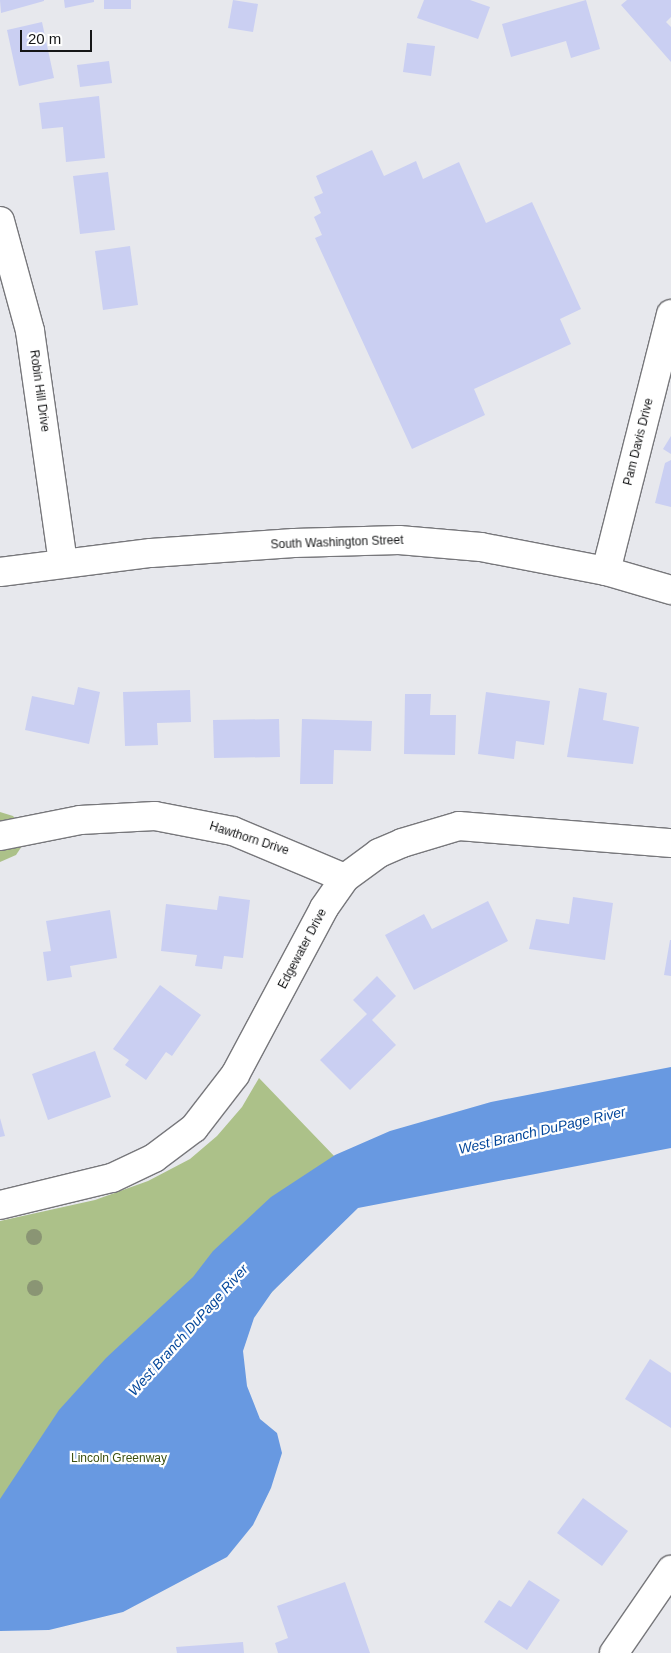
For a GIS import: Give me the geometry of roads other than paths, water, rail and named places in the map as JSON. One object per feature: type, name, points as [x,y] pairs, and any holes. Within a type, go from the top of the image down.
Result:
[{"type":"street","name":"Robin Hill Drive","points":[[0,221],[9,287],[30,331],[64,563]]},
{"type":"street","name":"Pam Davis Drive","points":[[606,571],[671,314]]},
{"type":"street","name":"South Washington Street","points":[[0,572],[64,563],[294,543],[399,540],[481,547],[606,571],[671,590]]},
{"type":"street","name":"Hawthorn Drive","points":[[0,836],[80,820],[155,816],[233,831],[345,878]]},
{"type":"street","name":"Edgewater Drive","points":[[0,1205],[112,1178],[154,1158],[194,1128],[235,1075],[324,908],[345,878],[360,864],[402,843],[459,826],[671,843]]},
{"type":"street","points":[[614,1653],[671,1570]]},
{"type":"water","name":"West Branch DuPage River","points":[[671,1067],[671,1148],[358,1208],[272,1292],[254,1318],[243,1351],[247,1386],[260,1419],[277,1433],[282,1453],[271,1488],[253,1525],[227,1557],[123,1612],[49,1630],[0,1631],[0,1499],[59,1410],[106,1358],[193,1277],[213,1251],[271,1197],[335,1155],[390,1131],[491,1102]]},
{"type":"park label","name":"Lincoln Greenway","points":[[119,1459]]}]
